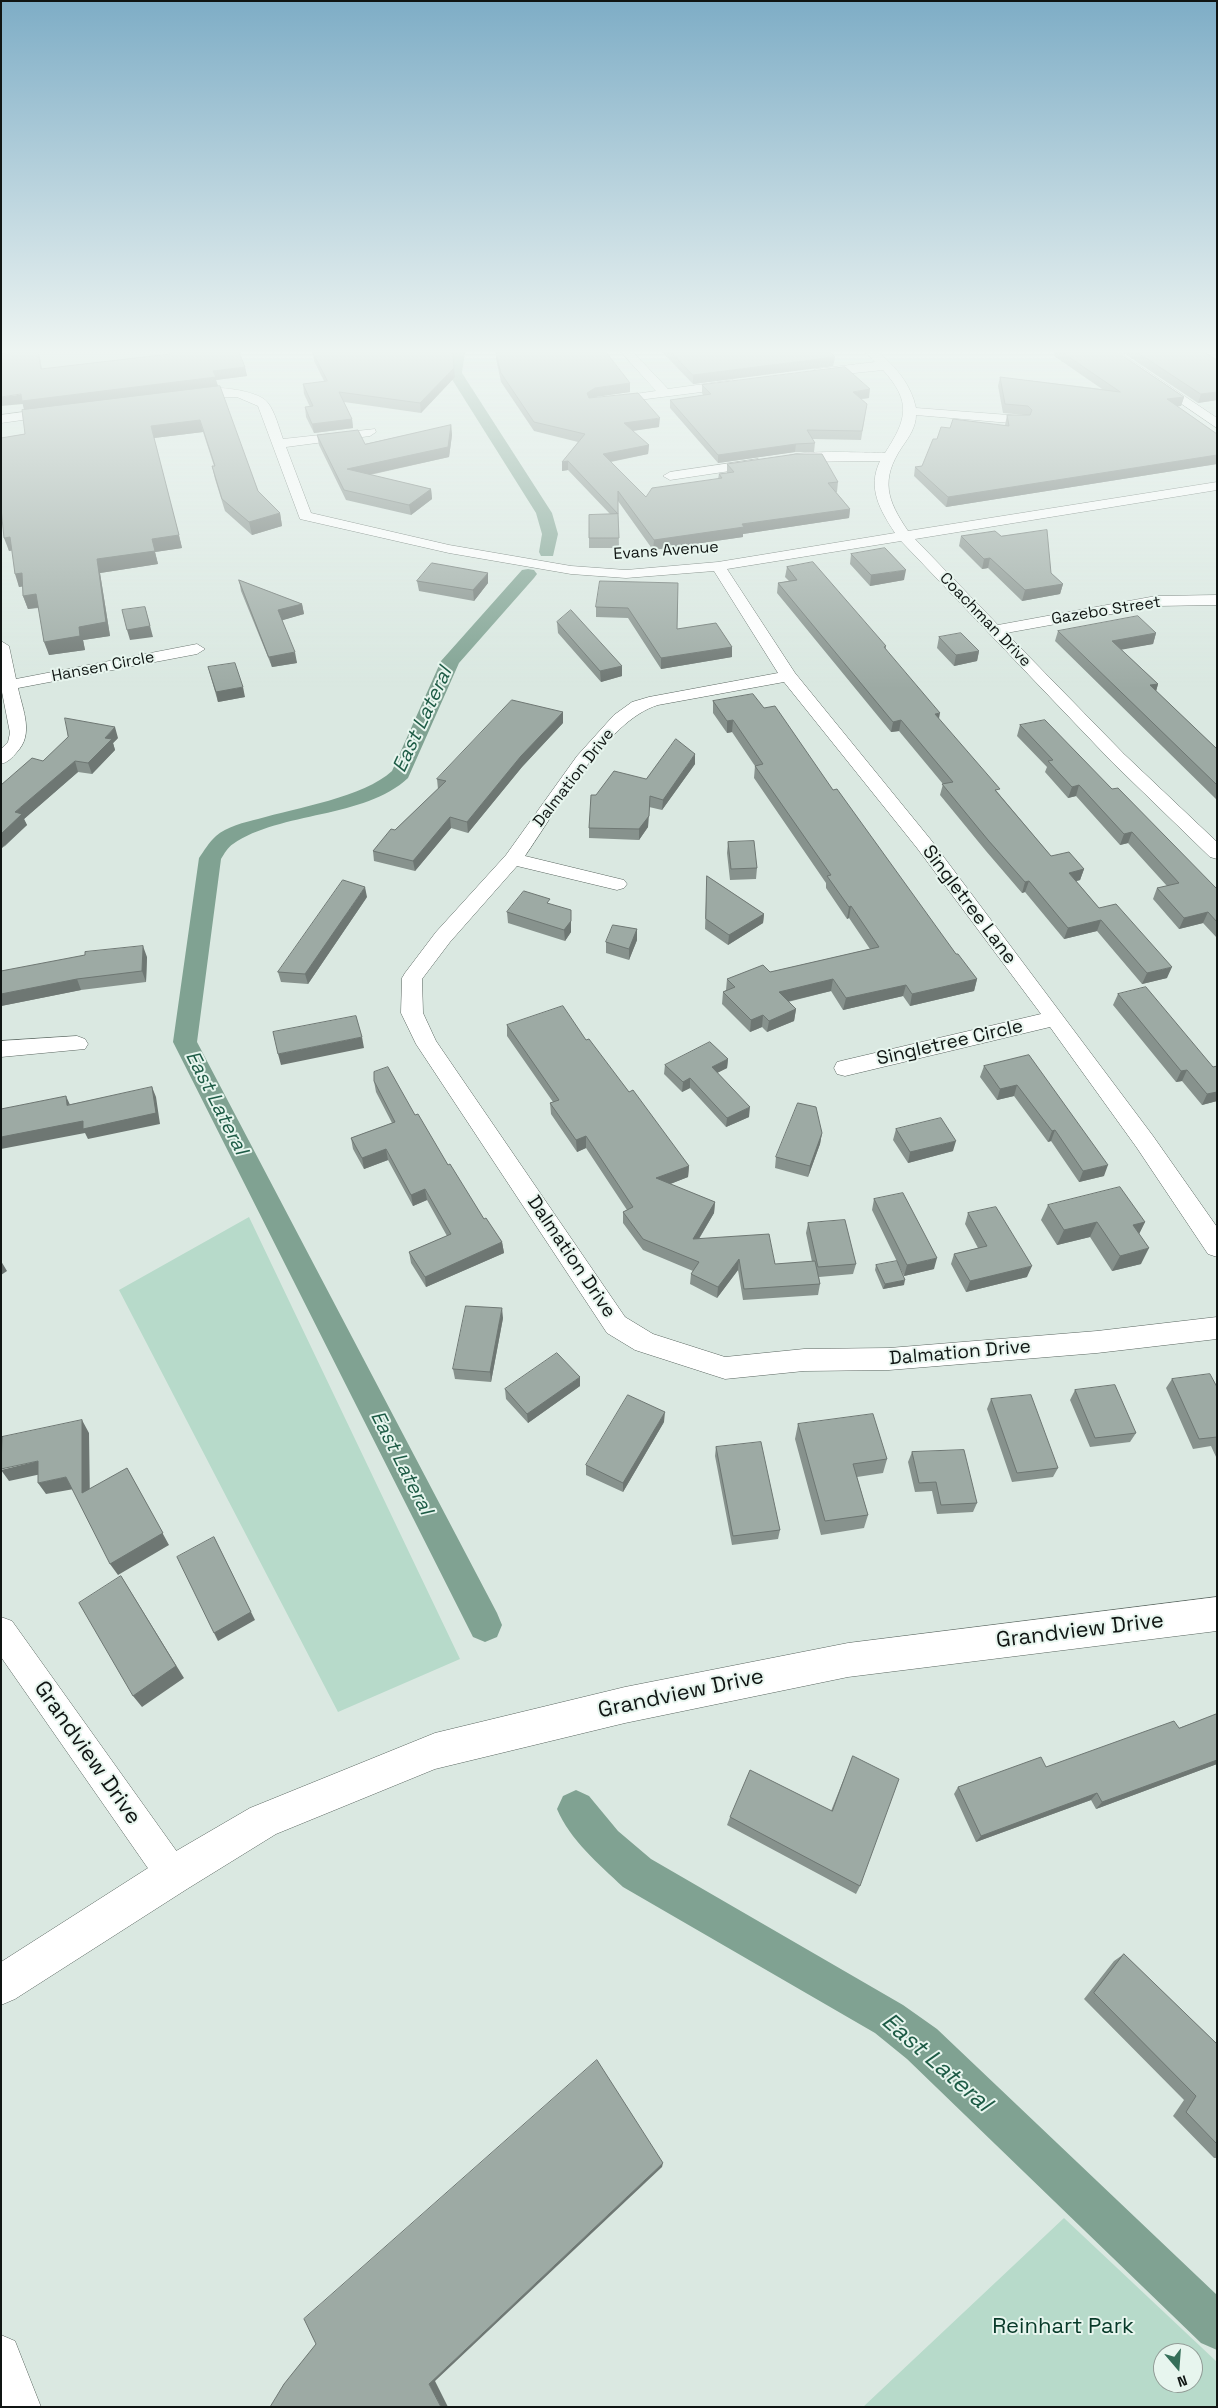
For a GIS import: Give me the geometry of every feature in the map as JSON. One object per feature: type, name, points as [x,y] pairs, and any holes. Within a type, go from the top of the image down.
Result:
[{"type":"street","name":"Evans Avenue","points":[[286,464],[305,516],[317,520],[449,549],[570,570],[626,574],[718,566],[1217,486]]},
{"type":"street","points":[[670,476],[751,464]]},
{"type":"street","name":"Coachman Drive","points":[[886,464],[882,492],[887,508],[905,537],[1118,758],[1214,846]]},
{"type":"street","name":"Singletree Lane","points":[[718,566],[788,676],[924,844],[1055,1018],[1145,1142],[1217,1247]]},
{"type":"street","name":"Gazebo Street","points":[[996,630],[1156,602],[1217,600]]},
{"type":"street","points":[[1,646],[19,733],[16,743],[1,759]]},
{"type":"street","name":"Hansen Circle","points":[[9,684],[197,648]]},
{"type":"street","name":"Dalmation Drive","points":[[788,676],[638,706],[620,719],[583,760],[513,858],[443,937],[412,978],[412,1013],[427,1044],[616,1325],[644,1342],[680,1355],[725,1368],[804,1360],[889,1359],[1096,1342],[1217,1328]]},
{"type":"street","points":[[513,858],[618,884]]},
{"type":"street","name":"Singletree Circle","points":[[845,1068],[1055,1018]]},
{"type":"street","points":[[1,1049],[77,1044]]},
{"type":"street","name":"Grandview Drive","points":[[1,1985],[173,1874],[263,1821],[435,1751],[625,1705],[848,1660],[1217,1614]]},
{"type":"street","name":"Grandview Drive","points":[[1,1631],[173,1874]]},
{"type":"street","points":[[1,2355],[21,2407]]},
{"type":"green space","points":[[249,1217],[460,1659],[338,1712],[119,1290]]},
{"type":"green space","name":"Reinhart Park","points":[[1064,2218],[1197,2343],[1153,2343],[1153,2393],[1203,2393],[1203,2349],[1217,2362],[1217,2407],[863,2407]]},
{"type":"building","points":[[1,464],[161,464],[179,535],[152,539],[155,551],[97,559],[106,622],[79,627],[80,636],[44,642],[36,594],[23,596],[22,573],[15,574],[10,537],[4,538],[1,508]]},
{"type":"building","points":[[214,464],[248,464],[258,491],[280,513],[249,522],[222,499],[212,466],[215,466]]},
{"type":"building","points":[[331,464],[368,464],[347,469],[431,489],[409,505],[344,490]]},
{"type":"building","points":[[571,464],[613,464],[646,497],[652,488],[722,478],[719,474],[734,472],[727,464],[828,464],[838,482],[828,483],[850,509],[742,524],[744,527],[654,540],[618,491],[618,514]]},
{"type":"building","points":[[923,464],[1157,464],[948,497],[915,467]]},
{"type":"building","points":[[618,514],[619,538],[589,538],[589,515]]},
{"type":"building","points":[[1047,530],[1051,573],[1063,584],[1025,590],[990,558],[984,559],[961,536],[995,531],[1001,536]]},
{"type":"building","points":[[885,548],[906,570],[871,575],[851,554]]},
{"type":"building","points":[[813,562],[886,646],[884,647],[940,713],[935,714],[1000,789],[995,790],[1051,856],[1069,852],[1084,869],[1069,873],[1099,908],[1116,904],[1172,967],[1147,973],[1101,920],[1068,928],[1029,881],[1025,882],[942,784],[953,782],[901,720],[893,722],[778,583],[797,580],[787,567]]},
{"type":"building","points":[[432,563],[488,573],[473,590],[417,581]]},
{"type":"building","points":[[239,580],[302,604],[278,610],[295,652],[269,657]]},
{"type":"building","points":[[600,581],[678,583],[677,629],[716,623],[732,647],[661,658],[628,608],[596,607]]},
{"type":"building","points":[[145,607],[150,626],[127,630],[122,610]]},
{"type":"building","points":[[571,610],[622,666],[600,671],[557,622]]},
{"type":"building","points":[[1138,616],[1156,633],[1112,641],[1158,684],[1150,685],[1217,749],[1217,785],[1058,631]]},
{"type":"building","points":[[961,633],[979,651],[956,655],[939,637]]},
{"type":"building","points":[[235,663],[243,687],[216,692],[208,667]]},
{"type":"building","points":[[753,694],[764,708],[775,706],[833,790],[837,789],[956,954],[958,954],[977,979],[912,994],[906,985],[846,998],[833,979],[779,992],[796,1009],[769,1021],[763,1015],[751,1020],[723,992],[735,987],[727,979],[763,965],[770,972],[879,947],[851,906],[849,907],[827,876],[831,875],[755,766],[763,764],[733,720],[727,721],[713,701]]},
{"type":"building","points":[[512,700],[563,712],[521,756],[467,822],[450,817],[413,861],[373,851],[391,829],[395,830],[446,781],[437,779]]},
{"type":"building","points":[[65,718],[115,727],[105,738],[112,739],[88,763],[75,761],[15,812],[22,814],[1,834],[1,785],[32,758],[43,761],[68,737]]},
{"type":"building","points":[[1045,720],[1112,789],[1118,788],[1217,889],[1217,922],[1208,912],[1184,918],[1157,888],[1179,883],[1132,832],[1124,834],[1079,785],[1072,787],[1048,761],[1053,760],[1020,725]]},
{"type":"building","points":[[676,739],[695,754],[663,800],[650,796],[649,816],[639,829],[589,828],[591,795],[596,795],[614,771],[646,779]]},
{"type":"building","points":[[754,841],[757,868],[731,869],[728,842]]},
{"type":"building","points":[[707,876],[764,914],[729,935],[706,919]]},
{"type":"building","points":[[343,880],[365,887],[305,974],[278,972]]},
{"type":"building","points":[[524,891],[550,899],[547,903],[571,910],[571,921],[564,930],[507,912]]},
{"type":"building","points":[[613,925],[637,929],[629,949],[606,942]]},
{"type":"building","points":[[143,946],[142,971],[77,979],[1,994],[1,971],[85,955],[85,952]]},
{"type":"building","points":[[1146,987],[1213,1067],[1217,1066],[1217,1092],[1207,1094],[1187,1070],[1181,1071],[1118,994]]},
{"type":"building","points":[[563,1006],[586,1040],[589,1039],[629,1092],[633,1090],[689,1166],[656,1178],[715,1202],[693,1239],[769,1234],[775,1264],[815,1261],[820,1284],[744,1289],[739,1259],[718,1287],[691,1274],[699,1262],[643,1239],[623,1212],[633,1207],[586,1136],[576,1140],[550,1103],[559,1100],[507,1025]]},
{"type":"building","points":[[356,1016],[362,1037],[278,1054],[273,1032]]},
{"type":"building","points":[[710,1042],[728,1059],[712,1067],[750,1107],[727,1118],[690,1078],[683,1082],[665,1065]]},
{"type":"building","points":[[1029,1055],[1108,1165],[1083,1171],[1055,1130],[1052,1131],[1017,1085],[1000,1089],[984,1066]]},
{"type":"building","points":[[388,1067],[415,1115],[418,1114],[448,1165],[450,1164],[484,1219],[486,1218],[502,1242],[425,1277],[409,1252],[451,1234],[425,1189],[411,1195],[386,1149],[362,1158],[351,1138],[395,1122],[374,1081],[374,1072]]},
{"type":"building","points":[[152,1087],[156,1113],[83,1129],[83,1121],[1,1137],[1,1109],[66,1096],[67,1105]]},
{"type":"building","points":[[798,1103],[816,1107],[822,1133],[810,1166],[776,1157]]},
{"type":"building","points":[[941,1118],[956,1141],[910,1152],[896,1129]]},
{"type":"building","points":[[1120,1187],[1145,1222],[1133,1225],[1149,1248],[1120,1256],[1097,1222],[1064,1230],[1048,1205]]},
{"type":"building","points":[[903,1193],[937,1258],[907,1265],[874,1199]]},
{"type":"building","points":[[996,1207],[1032,1266],[970,1281],[954,1254],[987,1246],[968,1213]]},
{"type":"building","points":[[845,1220],[856,1264],[818,1267],[808,1223]]},
{"type":"building","points":[[897,1261],[905,1280],[885,1284],[876,1265]]},
{"type":"building","points":[[466,1306],[502,1308],[490,1372],[453,1369]]},
{"type":"building","points":[[557,1353],[580,1377],[527,1414],[505,1389]]},
{"type":"building","points":[[1210,1374],[1217,1387],[1217,1437],[1199,1439],[1172,1379]]},
{"type":"building","points":[[1115,1385],[1136,1433],[1095,1438],[1075,1390]]},
{"type":"building","points":[[628,1395],[665,1412],[623,1483],[586,1465]]},
{"type":"building","points":[[1031,1395],[1058,1468],[1017,1473],[991,1399]]},
{"type":"building","points":[[873,1414],[887,1459],[853,1464],[868,1515],[825,1521],[798,1424]]},
{"type":"building","points":[[82,1420],[82,1493],[127,1468],[163,1533],[110,1564],[66,1477],[38,1483],[38,1461],[1,1469],[2,1437]]},
{"type":"building","points":[[761,1442],[780,1530],[733,1536],[716,1447]]},
{"type":"building","points":[[964,1450],[977,1503],[941,1505],[936,1482],[919,1483],[912,1452]]},
{"type":"building","points":[[214,1537],[251,1612],[214,1633],[177,1557]]},
{"type":"building","points":[[121,1576],[176,1666],[133,1696],[79,1603]]},
{"type":"building","points":[[1217,1714],[1217,1760],[1102,1802],[1097,1793],[981,1836],[958,1787],[1041,1757],[1046,1767],[1174,1721],[1179,1728]]},
{"type":"building","points":[[853,1756],[899,1779],[860,1886],[730,1817],[750,1770],[832,1811]]},
{"type":"building","points":[[1124,1954],[1217,2044],[1217,2144],[1186,2112],[1196,2096],[1094,1993]]},
{"type":"building","points":[[597,2060],[663,2163],[429,2384],[441,2407],[270,2407],[284,2384],[316,2344],[304,2319]]},
{"type":"waterway","name":"East Lateral","points":[[513,464],[544,513],[550,534],[547,552]]},
{"type":"waterway","name":"East Lateral","points":[[485,1625],[185,1042],[210,858],[224,840],[248,828],[360,797],[388,786],[401,774],[450,661],[528,574]]},
{"type":"waterway","name":"East Lateral","points":[[576,1809],[605,1844],[637,1873],[889,2019],[922,2044],[1217,2327]]}]
